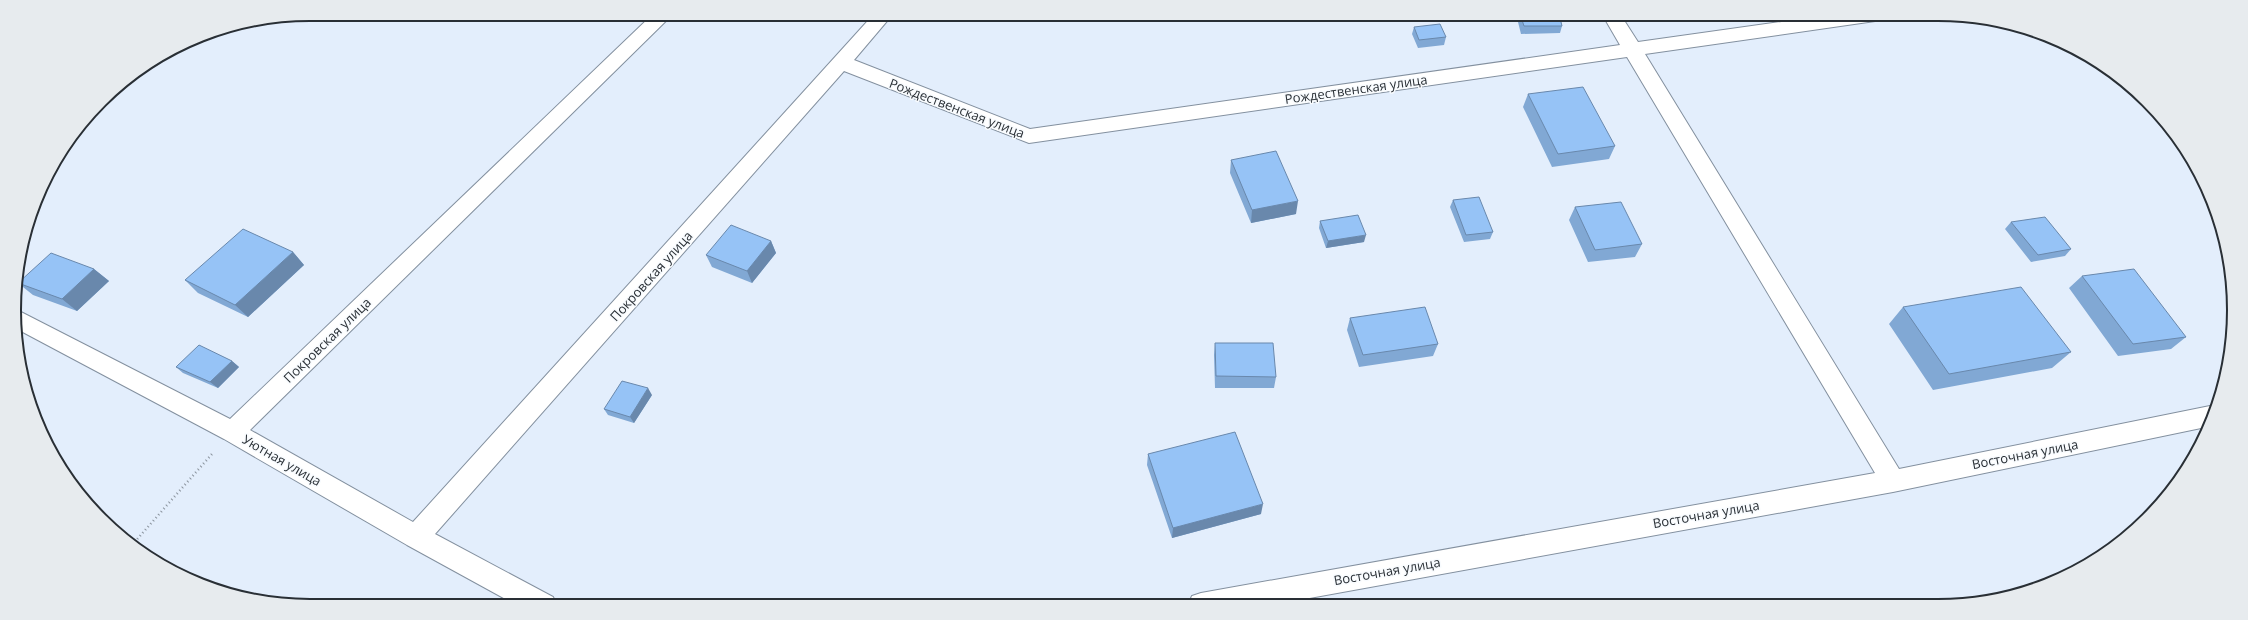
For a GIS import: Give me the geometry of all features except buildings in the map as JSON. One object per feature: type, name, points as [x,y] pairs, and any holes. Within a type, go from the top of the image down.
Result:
[{"type":"street","name":"Покровская улица","points":[[232,432],[657,21]]},
{"type":"street","name":"Покровская улица","points":[[416,537],[842,64],[878,21]]},
{"type":"street","points":[[1615,21],[1893,480]]},
{"type":"street","name":"Рождественская улица","points":[[842,64],[1029,136],[1832,21]]},
{"type":"street","name":"Уютная улица","points":[[22,321],[232,432],[416,537],[531,599]]},
{"type":"street","name":"Восточная улица","points":[[1234,599],[1893,480],[2207,417]]},
{"type":"path","points":[[136,540],[232,432]]}]
